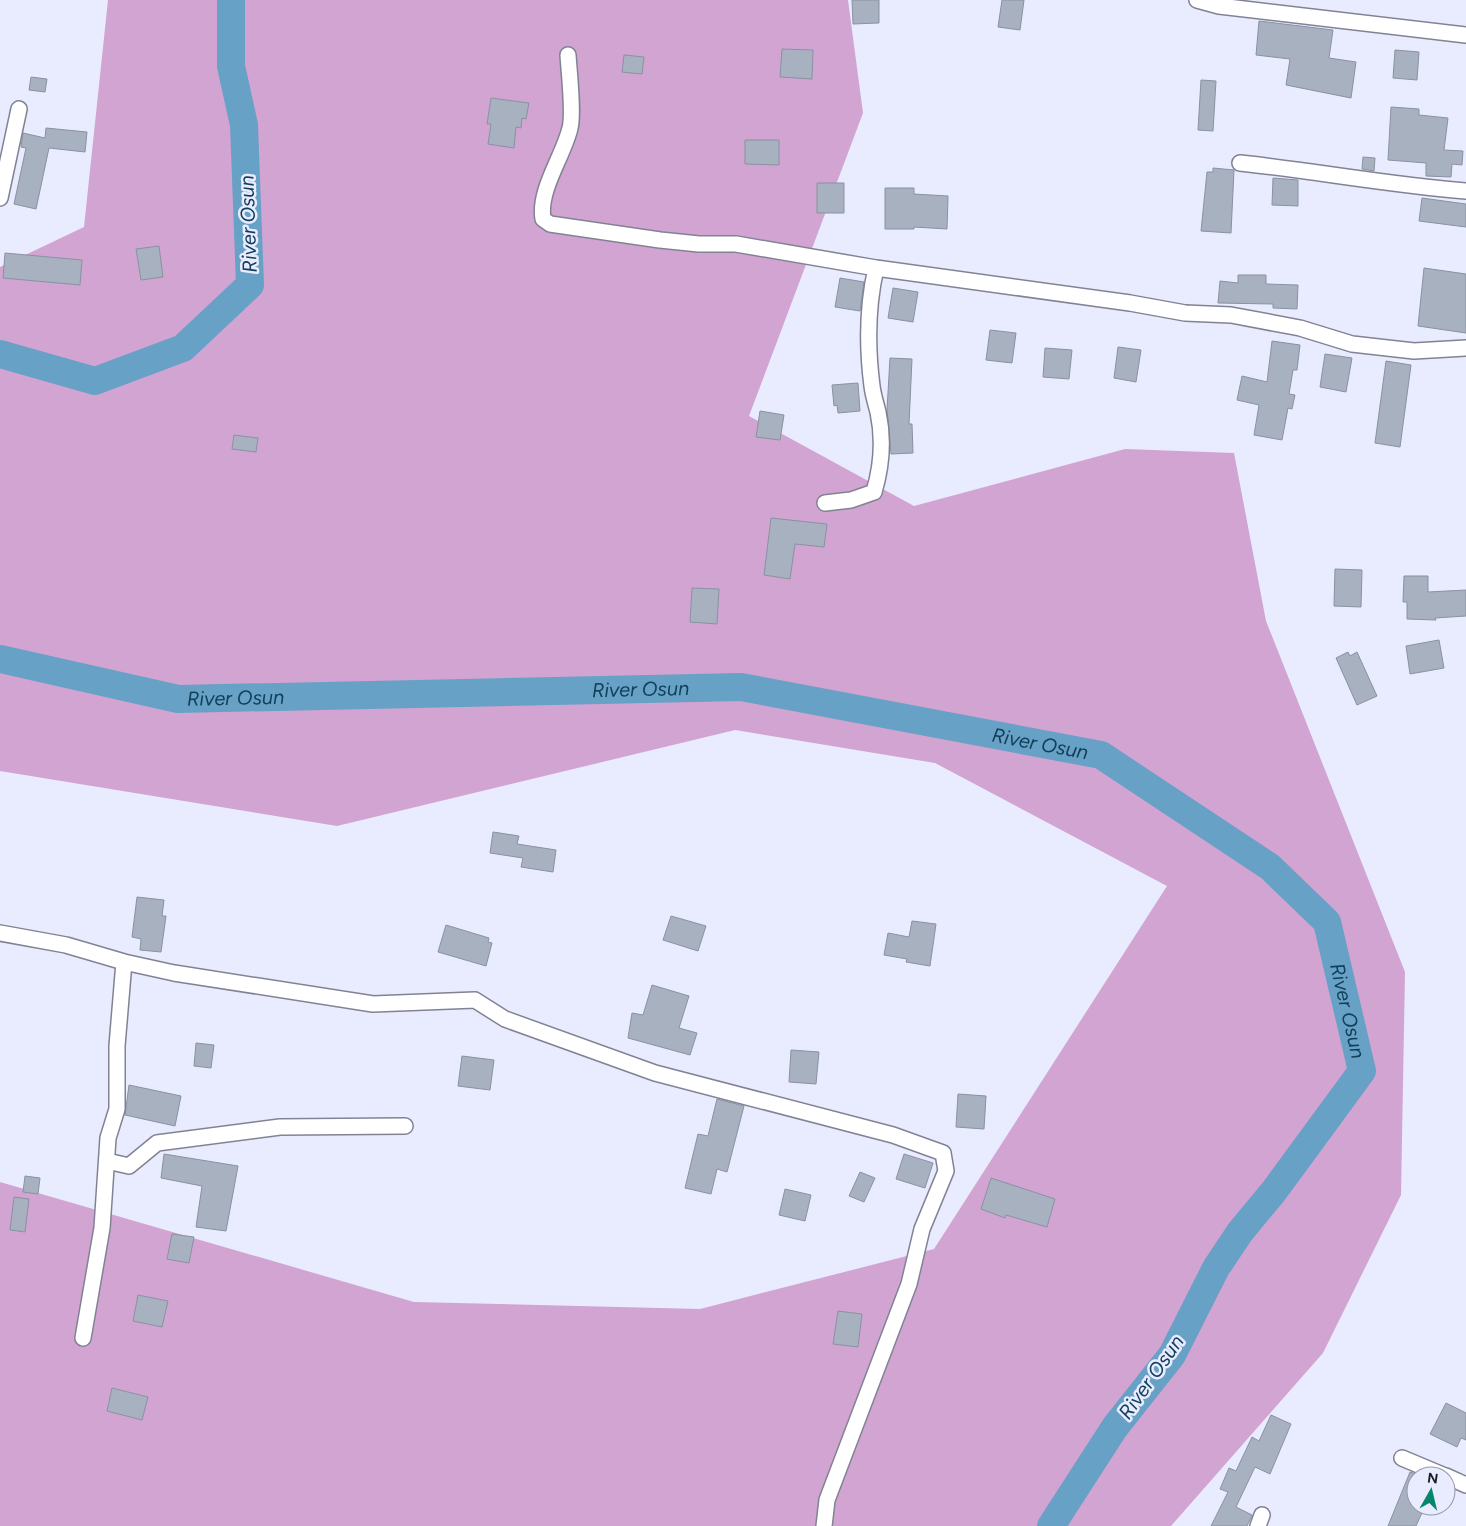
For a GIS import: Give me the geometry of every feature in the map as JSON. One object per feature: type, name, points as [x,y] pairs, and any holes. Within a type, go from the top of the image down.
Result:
[{"type":"street","points":[[1198,0],[1219,6],[1466,35]]},
{"type":"street","points":[[568,55],[571,127],[550,179],[542,211],[543,219],[550,224],[699,244],[736,244],[876,268],[1130,303],[1185,313],[1231,315],[1300,328],[1352,344],[1414,351],[1466,348]]},
{"type":"street","points":[[0,198],[19,109]]},
{"type":"street","points":[[1240,163],[1307,170],[1410,186],[1466,191]]},
{"type":"street","points":[[825,503],[851,500],[874,492],[881,467],[882,439],[872,388],[869,347],[869,298],[876,268]]},
{"type":"street","points":[[0,933],[66,945],[124,962],[174,973],[373,1004],[475,1000],[505,1018],[655,1072],[893,1135],[943,1153],[946,1171],[922,1229],[909,1284],[827,1500],[824,1526]]},
{"type":"street","points":[[83,1338],[102,1228],[108,1138],[117,1109],[117,1046],[124,962]]},
{"type":"street","points":[[106,1161],[129,1166],[157,1143],[280,1127],[405,1126]]},
{"type":"street","points":[[1402,1458],[1422,1466]]},
{"type":"shaded area","points":[[108,0],[848,0],[863,113],[749,416],[914,506],[1125,449],[1234,453],[1266,621],[1405,972],[1401,1195],[1323,1353],[1171,1526],[0,1526],[0,1182],[414,1302],[700,1309],[934,1249],[1167,886],[935,763],[735,730],[337,826],[0,771],[0,267],[84,227]]},
{"type":"building","points":[[852,0],[879,0],[879,23],[853,24]]},
{"type":"building","points":[[1002,0],[1024,0],[1020,30],[998,27]]},
{"type":"building","points":[[1259,21],[1333,30],[1329,58],[1356,62],[1351,98],[1286,85],[1290,59],[1256,55]]},
{"type":"building","points":[[782,49],[813,50],[812,79],[780,77]]},
{"type":"building","points":[[1395,50],[1419,52],[1417,80],[1393,78]]},
{"type":"building","points":[[624,55],[644,57],[642,74],[622,72]]},
{"type":"building","points":[[31,77],[47,79],[45,92],[29,90]]},
{"type":"building","points":[[1201,80],[1216,81],[1213,131],[1198,130]]},
{"type":"building","points":[[491,98],[529,103],[526,119],[522,118],[521,128],[516,127],[514,148],[488,144],[491,124],[487,124]]},
{"type":"building","points":[[1391,107],[1419,109],[1419,115],[1448,118],[1444,150],[1463,151],[1462,165],[1452,164],[1451,177],[1426,176],[1426,163],[1388,160]]},
{"type":"building","points":[[46,128],[87,132],[85,152],[49,148],[36,209],[14,204],[26,148],[21,147],[23,133],[45,138]]},
{"type":"building","points":[[745,140],[779,140],[779,165],[745,164]]},
{"type":"building","points":[[1363,157],[1375,158],[1374,171],[1362,169]]},
{"type":"building","points":[[1213,168],[1234,170],[1231,233],[1201,231],[1207,172],[1213,172]]},
{"type":"building","points":[[1273,178],[1298,180],[1298,206],[1272,205]]},
{"type":"building","points":[[817,183],[844,183],[844,213],[817,213]]},
{"type":"building","points":[[885,188],[914,188],[914,194],[948,196],[947,229],[914,227],[914,229],[885,229]]},
{"type":"building","points":[[1422,198],[1466,204],[1466,227],[1419,221]]},
{"type":"building","points":[[159,246],[163,277],[141,280],[136,249]]},
{"type":"building","points":[[5,253],[82,260],[80,285],[3,278]]},
{"type":"building","points":[[1424,268],[1466,274],[1466,333],[1418,326]]},
{"type":"building","points":[[1238,275],[1266,275],[1266,284],[1298,285],[1297,309],[1273,308],[1273,304],[1218,303],[1220,281],[1238,283]]},
{"type":"building","points":[[840,278],[864,282],[860,311],[835,307]]},
{"type":"building","points":[[893,288],[918,292],[913,322],[888,318]]},
{"type":"building","points":[[990,330],[1016,333],[1012,363],[986,360]]},
{"type":"building","points":[[1272,341],[1300,345],[1297,370],[1293,370],[1289,394],[1295,395],[1292,409],[1288,408],[1282,440],[1254,435],[1259,405],[1237,400],[1242,376],[1267,382]]},
{"type":"building","points":[[1118,347],[1141,350],[1136,382],[1114,378]]},
{"type":"building","points":[[1045,348],[1072,350],[1069,379],[1043,377]]},
{"type":"building","points":[[1325,354],[1352,358],[1346,392],[1320,387]]},
{"type":"building","points":[[890,358],[912,359],[909,424],[912,424],[913,453],[891,454],[887,410]]},
{"type":"building","points":[[1386,361],[1411,365],[1400,447],[1375,443]]},
{"type":"building","points":[[858,383],[860,411],[838,413],[837,405],[834,406],[832,385]]},
{"type":"building","points":[[760,411],[784,415],[780,440],[756,437]]},
{"type":"building","points":[[234,435],[258,438],[256,452],[232,449]]},
{"type":"building","points":[[771,518],[827,524],[824,547],[795,544],[790,579],[764,575]]},
{"type":"building","points":[[1335,569],[1362,570],[1361,607],[1334,606]]},
{"type":"building","points":[[1404,576],[1428,576],[1428,592],[1466,590],[1466,616],[1435,618],[1436,620],[1407,619],[1407,602],[1403,602]]},
{"type":"building","points":[[692,588],[719,589],[717,624],[690,622]]},
{"type":"building","points":[[1439,640],[1444,668],[1410,674],[1406,646]]},
{"type":"building","points":[[1348,652],[1350,656],[1357,652],[1377,696],[1357,705],[1336,658]]},
{"type":"building","points":[[493,832],[519,836],[517,844],[556,850],[553,872],[521,867],[523,858],[490,853]]},
{"type":"building","points":[[137,897],[164,900],[162,916],[166,916],[161,952],[140,950],[141,939],[132,937]]},
{"type":"building","points":[[671,916],[706,926],[698,951],[663,940]]},
{"type":"building","points":[[912,921],[936,924],[930,966],[906,962],[907,959],[884,955],[888,933],[909,937]]},
{"type":"building","points":[[446,925],[489,938],[488,942],[492,943],[486,966],[438,952]]},
{"type":"building","points":[[652,985],[689,996],[679,1028],[697,1033],[690,1055],[628,1038],[632,1013],[643,1015]]},
{"type":"building","points":[[196,1043],[214,1045],[211,1068],[194,1066]]},
{"type":"building","points":[[791,1050],[819,1052],[816,1084],[789,1082]]},
{"type":"building","points":[[462,1056],[494,1060],[490,1090],[458,1086]]},
{"type":"building","points":[[129,1085],[181,1096],[175,1126],[125,1115]]},
{"type":"building","points":[[958,1094],[986,1096],[984,1129],[956,1127]]},
{"type":"building","points":[[717,1099],[744,1106],[727,1172],[717,1169],[711,1194],[685,1188],[698,1134],[708,1136]]},
{"type":"building","points":[[164,1154],[238,1166],[226,1231],[196,1227],[202,1186],[161,1178]]},
{"type":"building","points":[[904,1154],[933,1163],[925,1188],[896,1179]]},
{"type":"building","points":[[860,1172],[875,1178],[864,1202],[849,1196]]},
{"type":"building","points":[[25,1176],[40,1178],[38,1194],[23,1192]]},
{"type":"building","points":[[991,1178],[1055,1199],[1047,1227],[1006,1215],[1005,1218],[981,1209]]},
{"type":"building","points":[[785,1189],[811,1195],[805,1221],[779,1215]]},
{"type":"building","points":[[14,1197],[29,1199],[25,1232],[10,1230]]},
{"type":"building","points":[[172,1234],[194,1237],[189,1263],[167,1259]]},
{"type":"building","points":[[138,1295],[168,1301],[162,1327],[133,1321]]},
{"type":"building","points":[[838,1311],[862,1314],[858,1347],[833,1344]]},
{"type":"building","points":[[112,1388],[148,1397],[142,1420],[107,1411]]},
{"type":"building","points":[[1446,1403],[1466,1413],[1466,1440],[1461,1438],[1457,1447],[1430,1434]]},
{"type":"building","points":[[1271,1415],[1291,1424],[1270,1474],[1255,1467],[1236,1507],[1252,1515],[1247,1526],[1211,1526],[1228,1492],[1220,1489],[1229,1468],[1236,1471],[1252,1437],[1259,1441]]},
{"type":"building","points":[[1406,1482],[1406,1516],[1420,1516],[1416,1526],[1388,1526]]},
{"type":"waterway","name":"River Osun","points":[[0,354],[95,381],[183,348],[250,285],[244,125],[231,66],[231,0]]},
{"type":"waterway","name":"River Osun","points":[[0,659],[178,699],[741,687],[1101,755],[1270,867],[1327,922],[1362,1071],[1274,1191],[1240,1232],[1216,1268],[1172,1355],[1115,1427],[1051,1526]]}]
